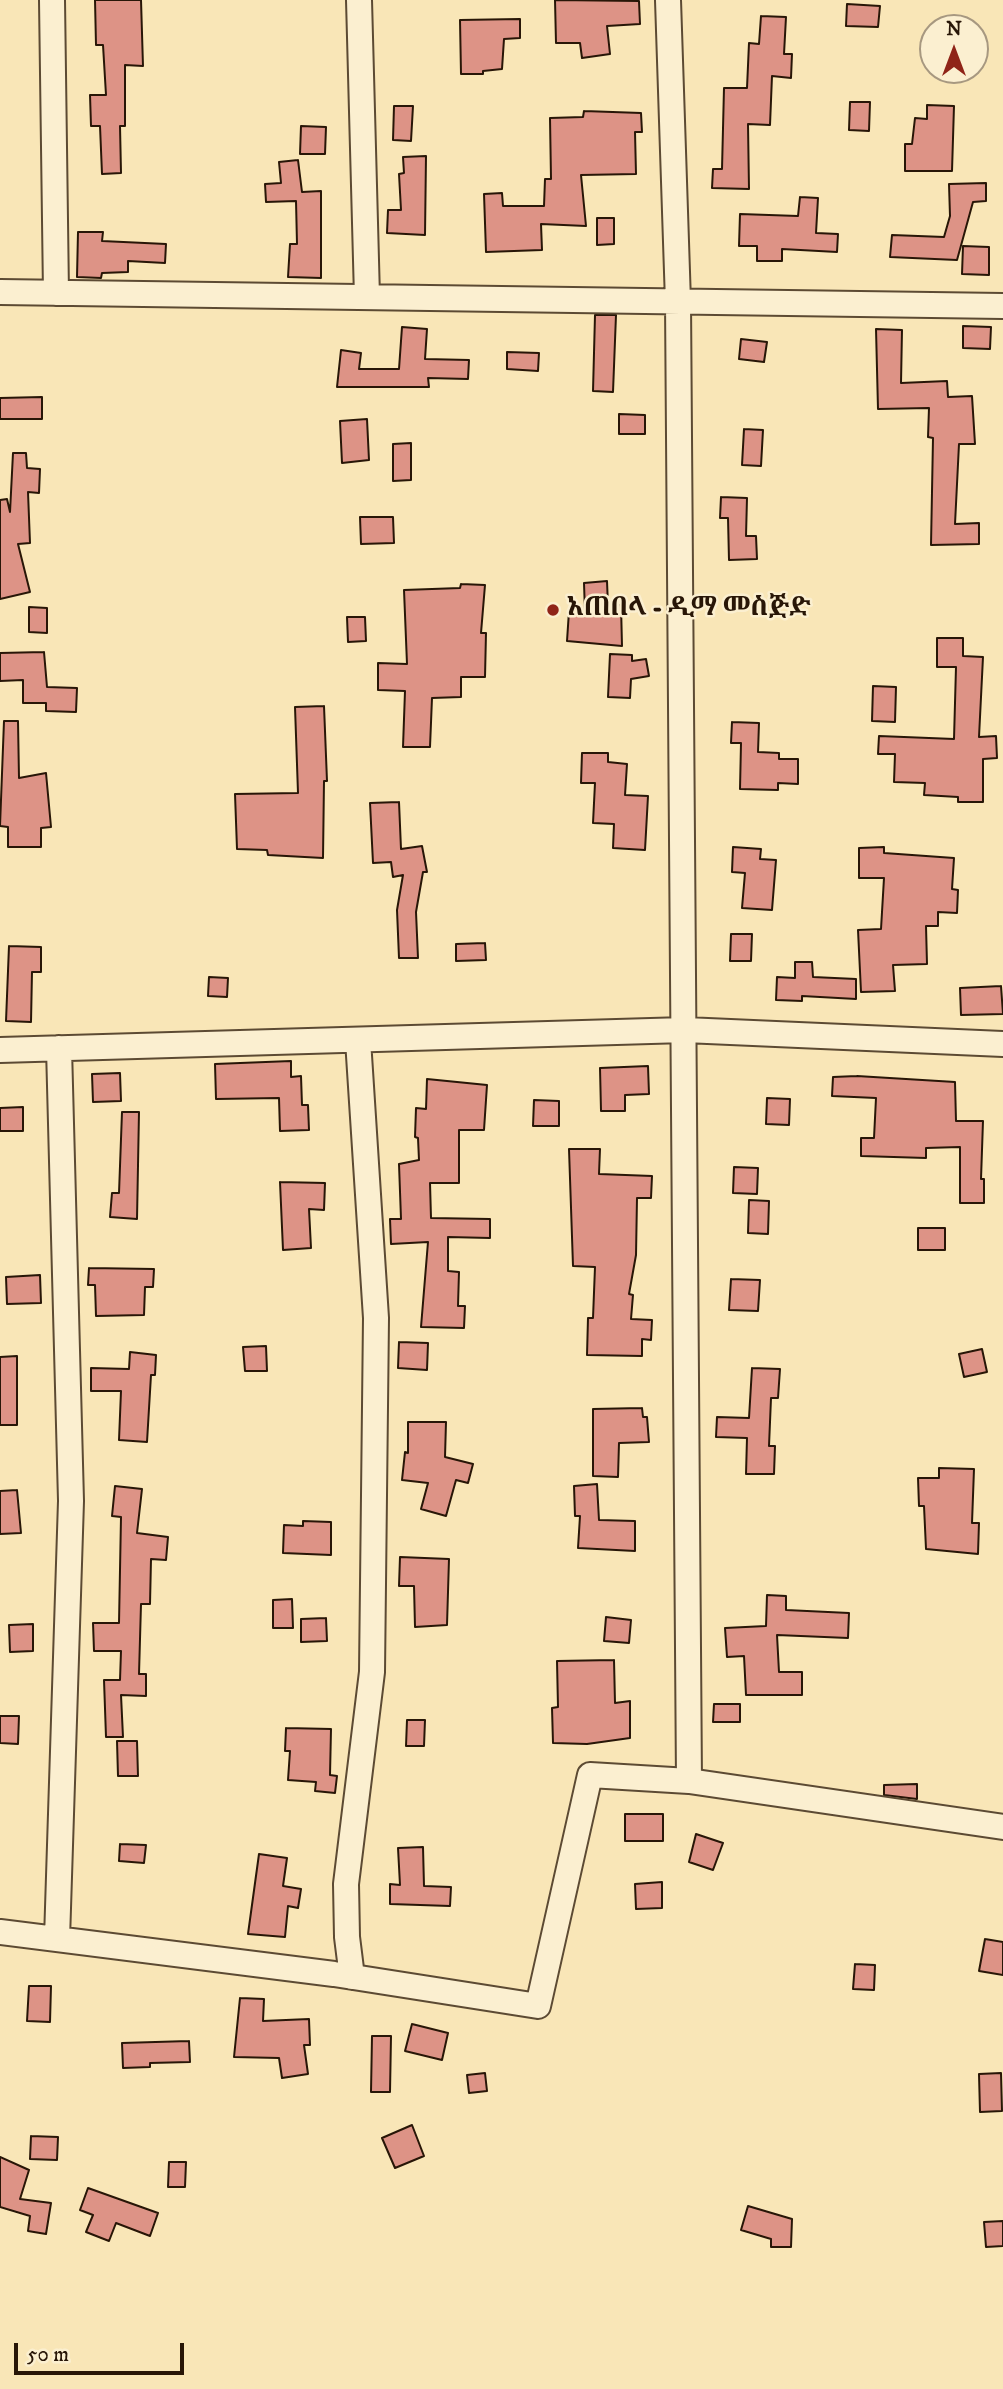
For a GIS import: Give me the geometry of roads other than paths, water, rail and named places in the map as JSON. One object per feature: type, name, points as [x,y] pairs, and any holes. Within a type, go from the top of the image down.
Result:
[{"type":"street","points":[[52,0],[56,293]]},
{"type":"street","points":[[359,0],[367,297]]},
{"type":"street","points":[[667,0],[678,302],[689,1781]]},
{"type":"street","points":[[0,292],[1003,306]]},
{"type":"street","points":[[0,1050],[685,1030],[1003,1044]]},
{"type":"street","points":[[352,1977],[347,1937],[346,1884],[372,1672],[376,1318],[358,1040]]},
{"type":"street","points":[[57,1939],[71,1501],[59,1048]]},
{"type":"street","points":[[0,1932],[352,1977],[538,2006],[590,1775],[689,1781],[1003,1827]]},
{"type":"place","name":"አጠበላ - ዲማ መስጅድ","points":[[553,610]]}]
